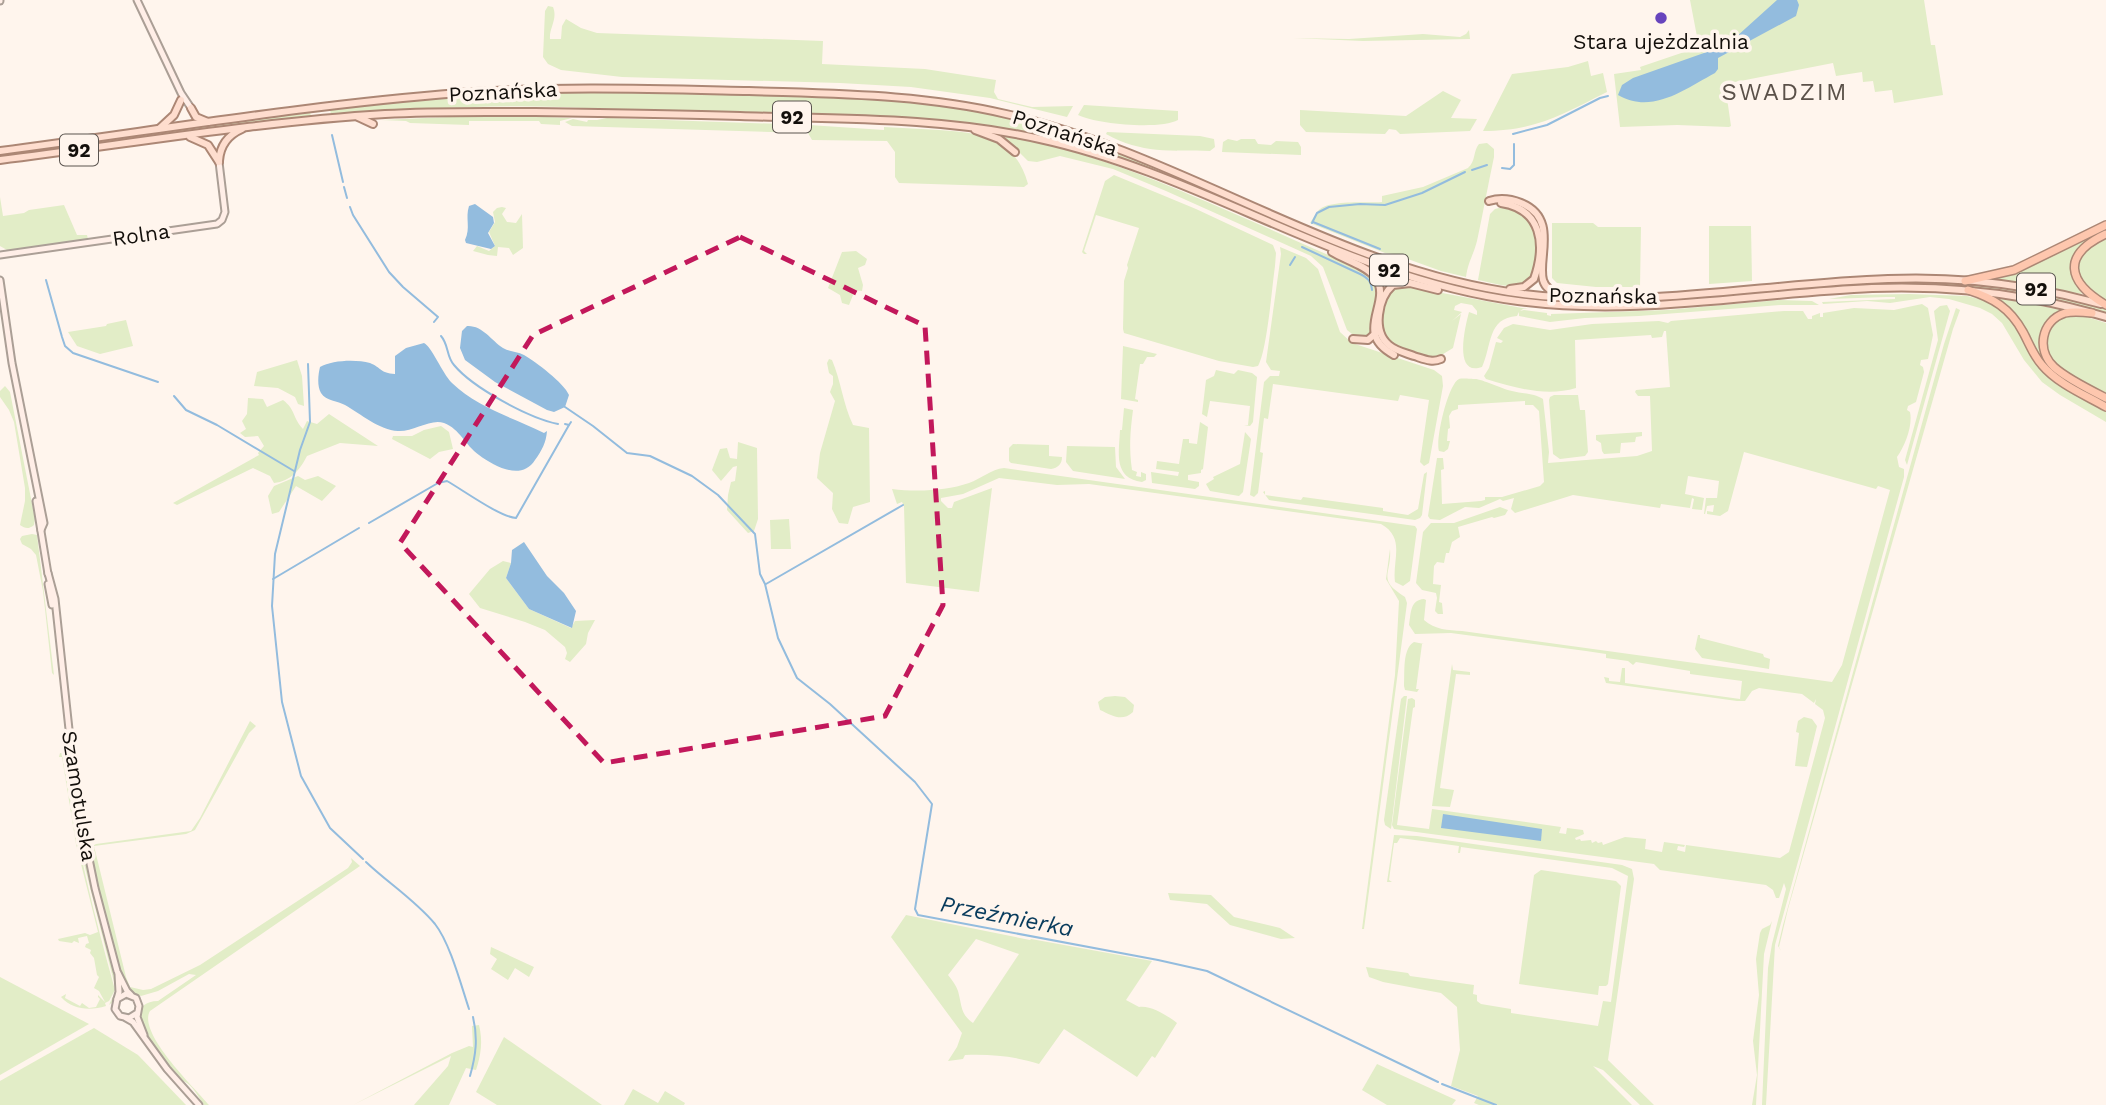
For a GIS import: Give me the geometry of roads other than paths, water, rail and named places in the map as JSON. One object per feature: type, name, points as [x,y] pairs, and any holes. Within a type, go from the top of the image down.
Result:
[{"type":"highway","points":[[1965,281],[2009,272],[2106,225]]},
{"type":"highway","points":[[2106,234],[2081,250],[2075,268],[2076,278],[2082,288],[2106,305]]},
{"type":"highway","points":[[1968,290],[2003,306],[2016,320],[2046,370],[2106,407]]},
{"type":"highway","points":[[2092,313],[2072,312],[2056,317],[2045,330],[2043,348],[2054,367],[2106,398]]},
{"type":"main road","name":"Poznańska","points":[[0,151],[418,97],[570,88],[808,93],[899,98],[947,103],[1013,115],[1076,134],[1377,257],[1438,277],[1493,289],[1589,299],[1656,297],[1876,279],[1965,281],[2043,290],[2106,305]]},
{"type":"main road","points":[[158,130],[174,115],[181,96]]},
{"type":"main road","points":[[191,108],[197,118],[210,123]]},
{"type":"main road","name":"Poznańska","points":[[0,160],[250,127],[401,113],[621,112],[822,118],[963,126],[1029,136],[1102,155],[1381,268],[1464,292],[1542,304],[1615,307],[1860,289],[1921,288],[1968,290],[2037,299],[2106,317]]},
{"type":"main road","points":[[349,116],[373,124]]},
{"type":"main road","points":[[963,126],[999,139],[1015,152]]},
{"type":"main road","points":[[219,162],[227,139],[250,127]]},
{"type":"main road","points":[[174,137],[201,140],[219,162]]},
{"type":"main road","points":[[1493,289],[1519,289],[1531,283],[1536,274],[1539,249],[1534,220],[1517,208],[1489,201],[1500,199],[1523,204],[1539,218],[1544,233],[1541,272],[1545,287],[1554,292],[1589,299]]},
{"type":"main road","points":[[1316,242],[1376,278],[1380,293],[1374,322],[1375,335],[1382,347],[1394,355]]},
{"type":"main road","points":[[1441,359],[1432,362],[1395,349],[1385,341],[1379,327],[1384,296],[1395,284],[1410,283],[1464,292]]},
{"type":"main road","points":[[1353,339],[1366,341],[1375,335],[1379,327]]},
{"type":"street","points":[[137,0],[181,96],[191,108]]},
{"type":"street","name":"Rolna","points":[[0,255],[217,224],[225,212],[219,162]]},
{"type":"street","name":"Szamotulska","points":[[0,280],[8,337],[44,523],[41,530],[54,594],[80,815],[95,888],[117,971],[117,999]]},
{"type":"street","points":[[0,316],[8,337]]},
{"type":"street","name":"Szamotulska","points":[[117,971],[131,995]]},
{"type":"street","points":[[126,1018],[136,1013],[139,1007],[138,1001],[131,995],[122,995],[117,999],[116,1012],[133,1023],[167,1069],[199,1105]]},
{"type":"street","points":[[136,1013],[147,1041]]},
{"type":"water","points":[[1777,0],[1797,0],[1799,5],[1796,16],[1718,58],[1718,69],[1715,73],[1680,92],[1656,101],[1643,102],[1618,95],[1622,85],[1633,78],[1721,47]]},
{"type":"water","points":[[475,204],[493,217],[494,223],[488,233],[495,246],[491,249],[466,243],[468,210],[469,206]]},
{"type":"water","points":[[467,326],[482,330],[503,348],[524,355],[549,373],[569,395],[565,407],[554,412],[547,410],[495,382],[465,360],[460,348],[462,331]]},
{"type":"water","points":[[424,343],[448,379],[462,392],[496,411],[544,433],[547,431],[542,450],[530,466],[523,470],[508,470],[485,460],[454,429],[444,423],[433,422],[404,431],[391,430],[377,425],[321,393],[318,380],[320,367],[337,362],[358,361],[395,374],[395,356],[406,348]]},
{"type":"water","points":[[524,542],[576,611],[572,628],[529,609],[506,578],[512,550]]},
{"type":"water","points":[[1443,814],[1542,829],[1541,841],[1441,828]]},
{"type":"waterway","points":[[1513,134],[1547,125],[1608,96]]},
{"type":"waterway","name":"Przeźmierka","points":[[332,135],[343,182]]},
{"type":"waterway","points":[[1502,168],[1510,169],[1514,165],[1514,144]]},
{"type":"waterway","points":[[1472,170],[1487,165]]},
{"type":"waterway","points":[[1312,223],[1317,213],[1329,207],[1385,205],[1422,193],[1465,172]]},
{"type":"waterway","name":"Przeźmierka","points":[[344,187],[347,198]]},
{"type":"waterway","name":"Przeźmierka","points":[[350,207],[389,272],[438,317],[434,322]]},
{"type":"waterway","points":[[1313,222],[1380,249]]},
{"type":"waterway","points":[[1302,247],[1363,275],[1370,282],[1372,290]]},
{"type":"waterway","points":[[1290,265],[1295,257]]},
{"type":"waterway","points":[[46,280],[65,346],[73,353],[158,382]]},
{"type":"waterway","name":"Przeźmierka","points":[[441,336],[451,362],[474,383],[517,409],[558,424]]},
{"type":"waterway","points":[[308,364],[310,422],[300,450],[275,554],[272,606],[282,702],[301,776],[330,828],[363,859]]},
{"type":"waterway","points":[[174,396],[186,410],[217,425],[294,471]]},
{"type":"waterway","name":"Przeźmierka","points":[[565,407],[627,453],[650,456],[692,476],[718,495],[755,534],[760,574],[765,584],[778,638],[797,678],[830,704],[915,782],[932,804],[915,909],[918,915],[1207,971],[1438,1082]]},
{"type":"waterway","name":"Przeźmierka","points":[[565,424],[569,425],[571,422]]},
{"type":"waterway","points":[[369,523],[438,483],[447,481],[491,508],[516,518],[569,425]]},
{"type":"waterway","points":[[766,584],[903,505]]},
{"type":"waterway","points":[[273,579],[359,528]]},
{"type":"waterway","points":[[366,862],[435,924],[450,953],[469,1009]]},
{"type":"waterway","points":[[470,1076],[476,1046],[473,1017]]},
{"type":"waterway","name":"Przeźmierka","points":[[1442,1084],[1496,1105]]},
{"type":"place","name":"Stara ujeżdzalnia","points":[[1661,18]]},
{"type":"district","name":"SWADZIM","points":[[1785,92]]}]
